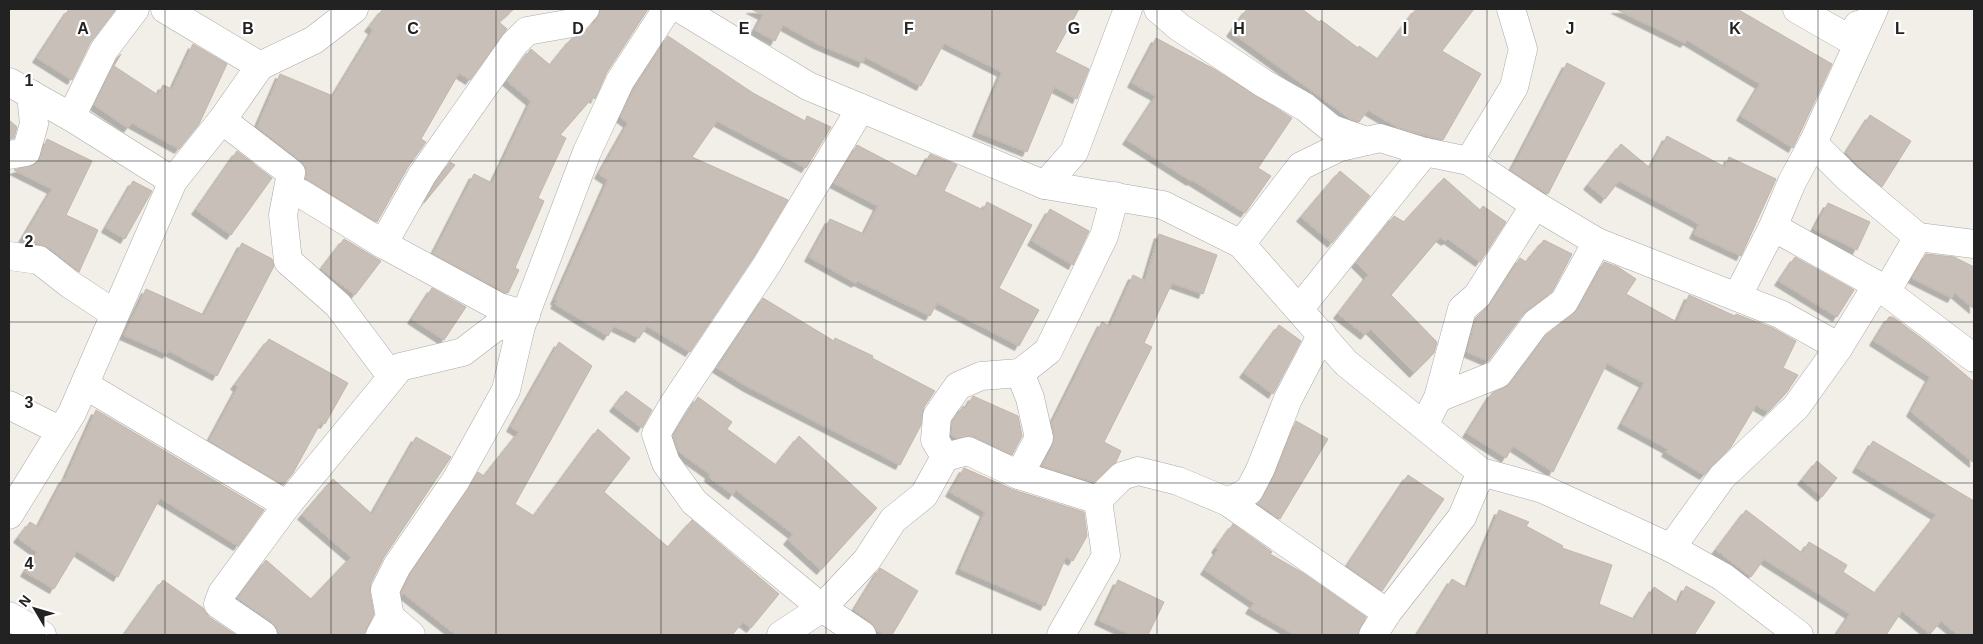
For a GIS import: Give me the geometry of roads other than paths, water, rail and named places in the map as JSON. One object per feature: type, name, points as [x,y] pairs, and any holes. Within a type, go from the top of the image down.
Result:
[{"type":"street","points":[[71,118],[104,50],[135,9]]},
{"type":"street","points":[[165,9],[260,66]]},
{"type":"street","points":[[383,244],[422,175],[514,44],[527,31],[572,23],[585,9]]},
{"type":"street","points":[[410,635],[385,626],[385,590],[397,566],[456,480],[506,390],[523,320],[599,126],[620,82],[667,9]]},
{"type":"street","points":[[681,9],[808,86],[1045,185],[1163,204],[1241,244],[1300,308],[1346,363],[1480,472],[1543,489],[1671,548],[1723,577],[1799,635]]},
{"type":"street","points":[[1045,185],[1074,152],[1128,9]]},
{"type":"street","points":[[1158,9],[1179,27],[1263,83],[1305,107],[1332,128],[1366,140]]},
{"type":"street","points":[[1469,161],[1514,87],[1522,49],[1511,9]]},
{"type":"street","points":[[1797,9],[1858,44]]},
{"type":"street","points":[[1857,9],[1858,44]]},
{"type":"street","points":[[1738,295],[1773,227],[1792,182],[1813,143],[1874,9]]},
{"type":"street","points":[[10,509],[72,414],[173,181],[222,120],[260,66],[314,40],[352,10]]},
{"type":"street","points":[[20,88],[173,181]]},
{"type":"street","points":[[9,155],[26,152],[34,124],[20,88]]},
{"type":"street","points":[[861,108],[766,266],[672,405],[656,434],[666,463],[694,502],[822,608],[862,635]]},
{"type":"street","points":[[222,120],[291,172],[283,215],[288,260],[338,305],[392,377]]},
{"type":"street","points":[[1241,244],[1301,166],[1340,147],[1380,138],[1425,152],[1469,161],[1535,205],[1597,242],[1738,295],[1780,314],[1839,348]]},
{"type":"street","points":[[1813,143],[1848,178],[1918,237],[1974,244]]},
{"type":"street","points":[[1300,308],[1425,152]]},
{"type":"street","points":[[287,196],[300,192],[383,244],[523,320]]},
{"type":"street","points":[[945,457],[935,440],[937,416],[958,386],[980,376],[1020,373],[1048,351],[1104,236],[1115,196]]},
{"type":"street","points":[[1424,425],[1438,398],[1462,309],[1477,296],[1535,205]]},
{"type":"street","points":[[1773,227],[1882,288],[1971,351]]},
{"type":"street","points":[[1671,548],[1722,477],[1796,407],[1918,237]]},
{"type":"street","points":[[1438,398],[1498,374],[1536,323],[1564,302],[1597,242]]},
{"type":"street","points":[[9,256],[39,260],[71,285],[116,314]]},
{"type":"street","points":[[263,635],[218,604],[222,593],[287,505],[400,367],[463,352],[497,326],[523,320]]},
{"type":"street","points":[[1228,502],[1249,492],[1260,470],[1288,399],[1322,334]]},
{"type":"street","points":[[1020,373],[1030,398],[1039,438],[1020,475]]},
{"type":"street","points":[[85,385],[287,505]]},
{"type":"street","points":[[9,404],[61,431]]},
{"type":"street","points":[[781,635],[822,608],[867,560],[893,520],[924,495],[945,457],[968,451],[1020,475],[1098,500]]},
{"type":"street","points":[[1098,500],[1122,476],[1138,471],[1178,481],[1228,502],[1387,613]]},
{"type":"street","points":[[1373,635],[1387,613],[1462,517],[1480,472]]},
{"type":"street","points":[[1061,635],[1106,556],[1098,500]]},
{"type":"street","points":[[9,616],[42,635]]}]
